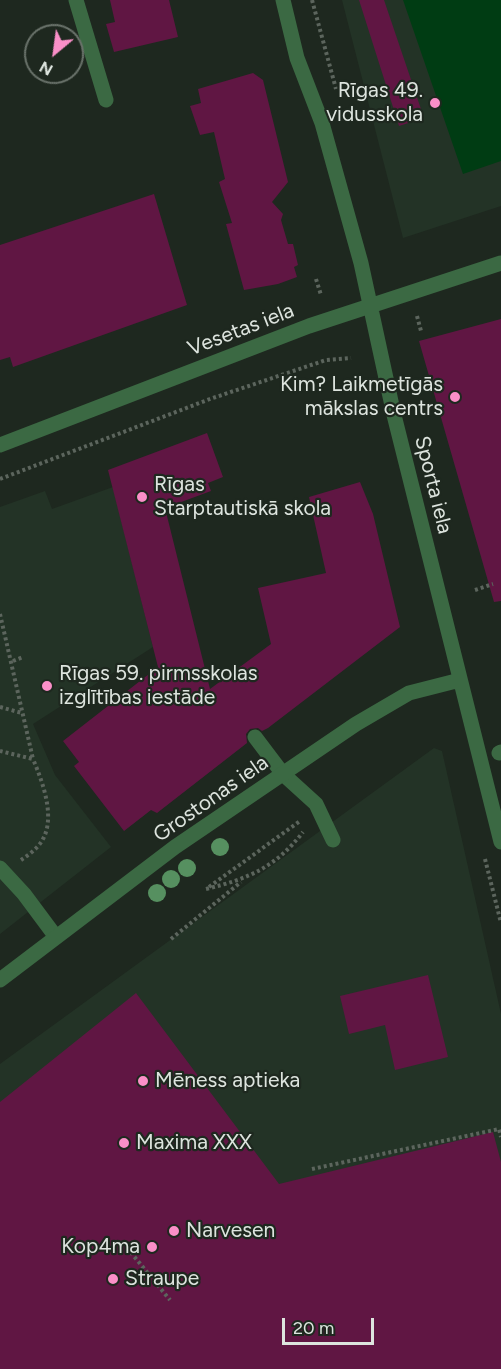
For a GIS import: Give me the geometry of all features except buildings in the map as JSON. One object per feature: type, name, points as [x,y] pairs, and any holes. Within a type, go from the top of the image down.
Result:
[{"type":"street","points":[[76,0],[106,100]]},
{"type":"street","name":"Sporta iela","points":[[283,0],[297,58],[328,145],[361,263],[369,308],[501,842]]},
{"type":"street","name":"Vesetas iela","points":[[0,445],[309,326],[501,263]]},
{"type":"street","name":"Grostonas iela","points":[[0,980],[175,847],[356,724],[409,693],[460,680]]},
{"type":"street","points":[[255,737],[283,774],[320,811],[333,840]]},
{"type":"street","points":[[2,871],[24,894],[56,937]]},
{"type":"path","points":[[316,279],[321,295]]},
{"type":"path","points":[[417,316],[421,331]]},
{"type":"path","points":[[0,480],[210,399],[326,360],[351,357]]},
{"type":"path","points":[[475,590],[493,584]]},
{"type":"path","points":[[0,614],[13,661],[33,759],[47,804],[47,829],[38,847],[2,871]]},
{"type":"path","points":[[13,661],[23,657]]},
{"type":"path","points":[[0,706],[23,713]]},
{"type":"path","points":[[0,751],[33,759]]},
{"type":"path","points":[[244,880],[206,889],[286,829],[320,811]]},
{"type":"path","points":[[171,939],[244,880],[289,851],[320,811]]},
{"type":"path","points":[[312,1169],[499,1129],[501,1137]]},
{"type":"path","points":[[123,1243],[170,1300]]},
{"type":"shaded area","name":"Rīgas 49. vidusskola","points":[[342,0],[501,0],[501,206],[403,238]]},
{"type":"shaded area","name":"Rīgas 59. pirmsskolas izglītības iestāde","points":[[113,487],[153,647],[33,724],[55,775],[111,847],[0,934],[0,507],[45,491],[52,509]]},
{"type":"shaded area","points":[[434,748],[442,751],[501,1014],[501,1369],[0,1369],[0,1064]]},
{"type":"green space","points":[[403,0],[501,0],[501,161],[463,174]]},
{"type":"place","name":"Rīgas 49. vidusskola","points":[[435,103]]},
{"type":"place","name":"Kim? Laikmetīgās mākslas centrs","points":[[455,397]]},
{"type":"place","name":"Rīgas Starptautiskā skola","points":[[142,497]]},
{"type":"place","name":"Rīgas 59. pirmsskolas izglītības iestāde","points":[[47,686]]},
{"type":"place","name":"Mēness aptieka","points":[[143,1081]]},
{"type":"place","name":"Maxima XXX","points":[[124,1143]]},
{"type":"place","name":"Narvesen","points":[[174,1231]]},
{"type":"place","name":"Kop4ma","points":[[152,1247]]},
{"type":"place","name":"Straupe","points":[[113,1279]]}]
